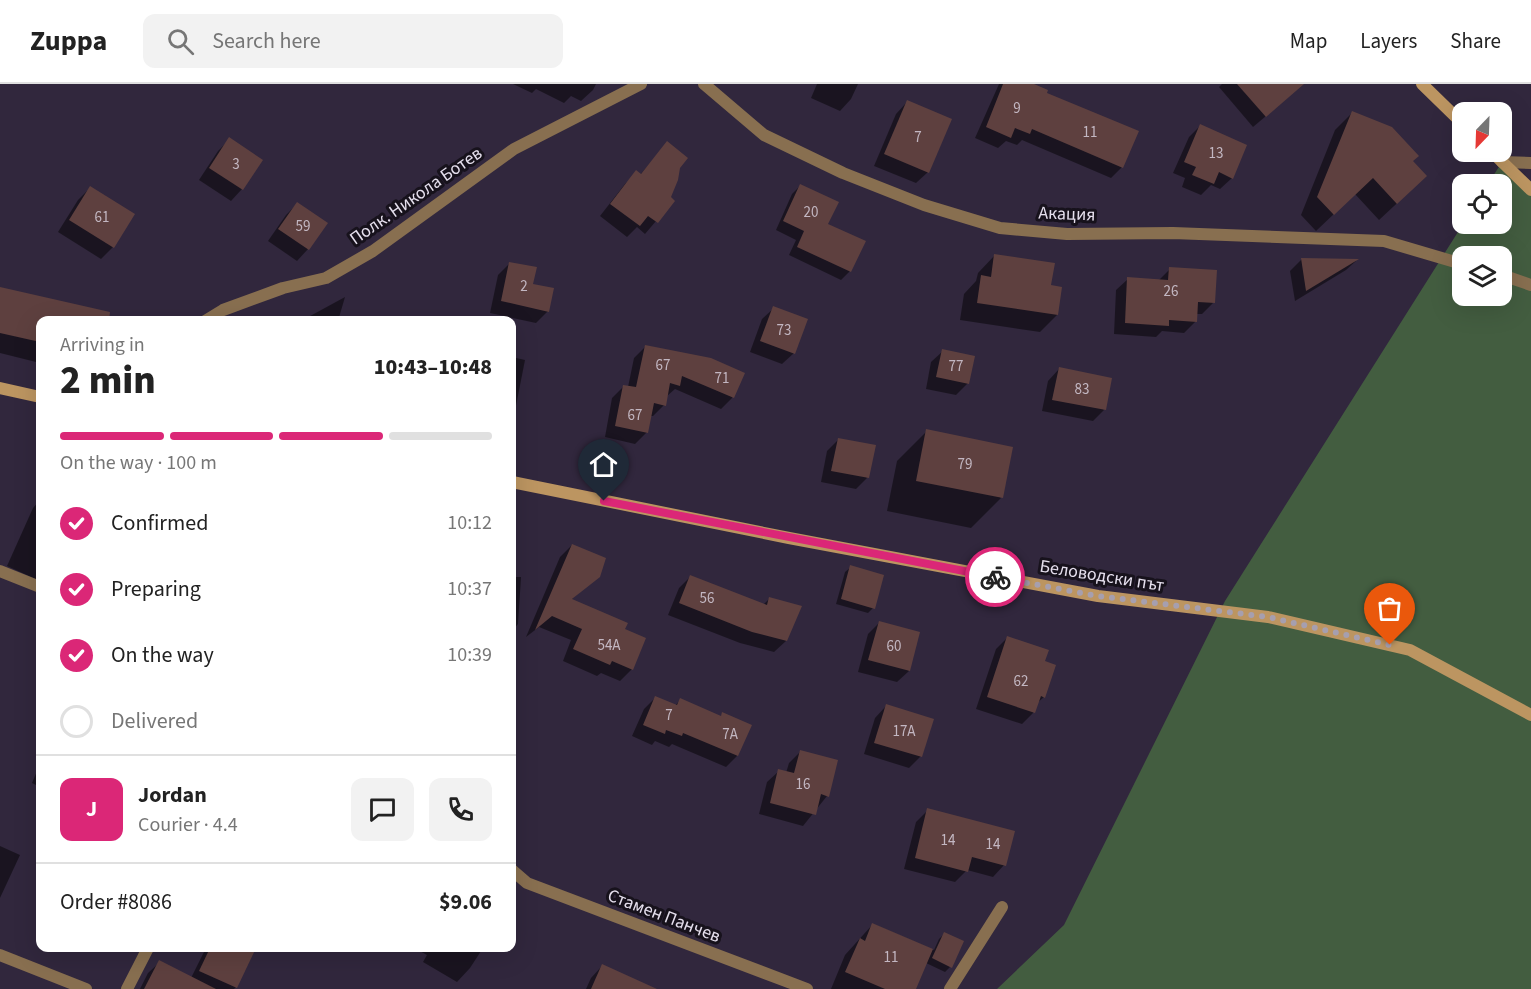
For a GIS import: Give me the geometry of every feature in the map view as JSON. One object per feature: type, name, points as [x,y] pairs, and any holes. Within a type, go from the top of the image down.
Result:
[{"type":"street","name":"Полк. Никола Ботев","points":[[213,316],[223,310],[283,288],[326,278],[374,251],[514,149],[641,84]]},
{"type":"street","name":"Акация","points":[[704,84],[764,135],[843,173],[924,205],[1000,228],[1067,234],[1173,233],[1384,241],[1452,261]]},
{"type":"street","points":[[1422,84],[1452,113]]},
{"type":"street","points":[[1503,162],[1531,163]]},
{"type":"street","points":[[1503,162],[1531,190]]},
{"type":"street","points":[[1512,278],[1531,285]]},
{"type":"street","points":[[0,388],[36,396]]},
{"type":"street","name":"Беловодски път","points":[[516,483],[789,538],[1098,596],[1268,617],[1301,624],[1410,650],[1531,715]]},
{"type":"street","points":[[0,572],[36,586]]},
{"type":"street","name":"Стамен Панчев","points":[[516,873],[527,883],[807,989]]},
{"type":"street","points":[[950,989],[1002,907]]},
{"type":"street","points":[[127,989],[146,952]]},
{"type":"street","points":[[0,955],[86,989]]},
{"type":"green space","points":[[1502,162],[1531,190],[1531,989],[997,989],[1064,925],[1225,601],[1457,234],[1512,234],[1512,174],[1494,174]]},
{"type":"building","points":[[1003,84],[1034,84],[1048,90],[1047,93],[1139,131],[1123,168],[1032,129],[1030,134],[1015,128],[1011,138],[986,127]]},
{"type":"building","points":[[1237,84],[1304,84],[1266,117]]},
{"type":"building","points":[[907,100],[952,119],[929,173],[884,154]]},
{"type":"building","points":[[1352,111],[1392,127],[1419,156],[1413,161],[1427,176],[1397,204],[1373,178],[1334,215],[1317,197]]},
{"type":"building","points":[[1200,124],[1247,145],[1233,179],[1219,172],[1214,184],[1192,175],[1196,167],[1184,162]]},
{"type":"building","points":[[229,137],[263,160],[243,190],[209,168]]},
{"type":"building","points":[[667,141],[688,158],[680,168],[671,197],[675,201],[658,223],[648,216],[640,226],[610,204],[636,170],[641,174]]},
{"type":"building","points":[[800,184],[839,202],[828,224],[866,241],[851,272],[797,247],[804,231],[783,221]]},
{"type":"building","points":[[90,186],[135,214],[114,248],[69,220]]},
{"type":"building","points":[[297,202],[328,223],[309,250],[278,229]]},
{"type":"building","points":[[994,254],[1055,263],[1051,285],[1062,287],[1058,315],[977,303],[981,275],[991,277]]},
{"type":"building","points":[[1301,258],[1359,259],[1306,291]]},
{"type":"building","points":[[509,262],[537,267],[533,284],[554,288],[549,312],[501,301]]},
{"type":"building","points":[[1169,267],[1217,270],[1215,303],[1198,302],[1197,322],[1169,320],[1169,326],[1125,323],[1127,277],[1168,280]]},
{"type":"building","points":[[0,287],[110,312],[110,316],[36,316],[36,341],[0,333]]},
{"type":"building","points":[[773,306],[808,319],[795,354],[760,341]]},
{"type":"building","points":[[645,345],[711,358],[745,373],[734,398],[682,376],[680,386],[670,383],[666,406],[654,403],[648,433],[615,426],[623,385],[636,387]]},
{"type":"building","points":[[942,349],[975,356],[969,384],[936,377]]},
{"type":"building","points":[[1059,367],[1112,378],[1106,410],[1052,400]]},
{"type":"building","points":[[926,429],[1013,447],[1003,498],[916,481]]},
{"type":"building","points":[[838,438],[876,445],[869,478],[831,471]]},
{"type":"building","points":[[572,544],[606,558],[600,577],[572,599],[628,623],[625,629],[646,638],[633,670],[612,661],[610,665],[573,649],[582,629],[552,616],[535,630]]},
{"type":"building","points":[[850,565],[884,575],[875,609],[841,599]]},
{"type":"building","points":[[690,575],[767,605],[769,597],[802,606],[787,641],[752,632],[679,603]]},
{"type":"building","points":[[879,621],[920,632],[910,671],[868,660]]},
{"type":"building","points":[[1007,636],[1049,650],[1045,661],[1056,665],[1045,698],[1041,696],[1035,713],[987,697]]},
{"type":"building","points":[[655,696],[677,705],[680,698],[721,716],[722,712],[752,725],[738,756],[683,733],[682,736],[666,730],[665,734],[643,725]]},
{"type":"building","points":[[886,704],[934,719],[922,757],[874,743]]},
{"type":"building","points":[[800,750],[838,760],[829,797],[821,794],[816,815],[770,803],[778,769],[794,773]]},
{"type":"building","points":[[927,808],[1015,831],[1006,866],[972,857],[968,872],[915,858]]},
{"type":"building","points":[[872,923],[933,949],[916,989],[885,989],[845,972],[860,938],[865,941]]},
{"type":"building","points":[[944,932],[964,941],[952,968],[932,958]]},
{"type":"building","points":[[208,952],[254,952],[237,988],[199,971]]},
{"type":"building","points":[[159,960],[216,989],[144,989]]},
{"type":"building","points":[[602,964],[657,989],[591,989]]},
{"type":"way so far","points":[[995,577],[1098,596],[1268,617],[1390,645]]},
{"type":"route","points":[[604,501],[995,577]]}]
